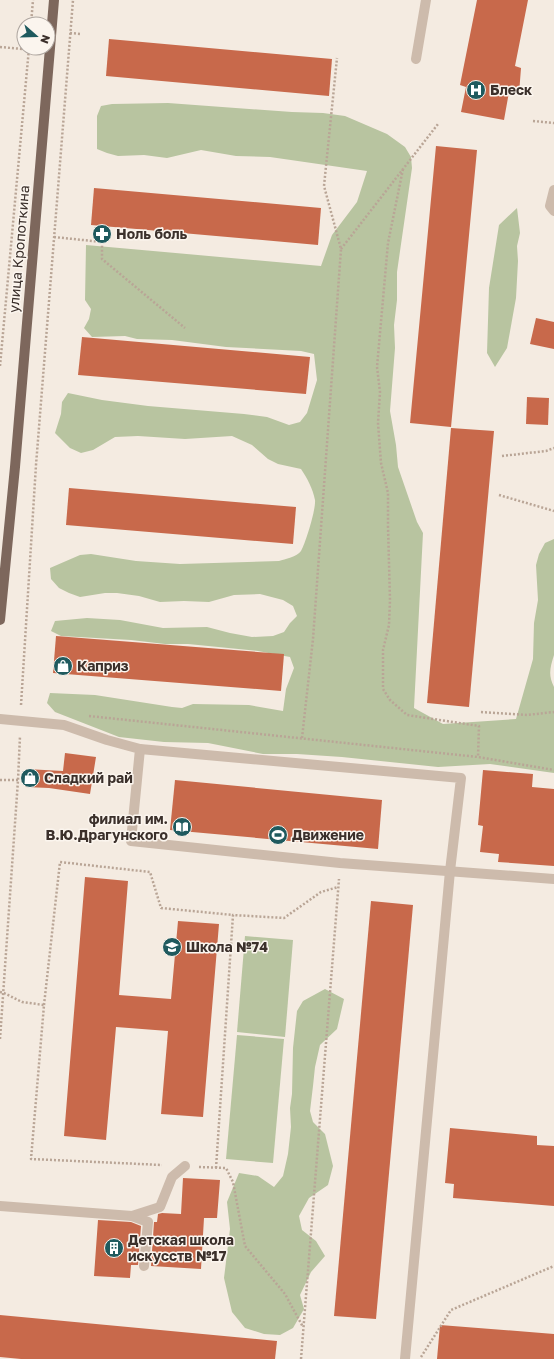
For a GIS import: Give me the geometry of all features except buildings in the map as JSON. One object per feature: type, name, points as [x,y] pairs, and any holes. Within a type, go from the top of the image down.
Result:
[{"type":"main road","name":"улица Кропоткина","points":[[53,16],[54,0]]},
{"type":"main road","name":"улица Кропоткина","points":[[0,620],[15,467],[50,56]]},
{"type":"lane","points":[[416,59],[426,0]]},
{"type":"lane","points":[[554,190],[550,206],[554,211]]},
{"type":"lane","points":[[0,719],[64,725],[107,740],[140,749],[461,778],[450,871],[405,1359]]},
{"type":"lane","points":[[140,749],[131,842],[340,863],[554,879]]},
{"type":"lane","points":[[132,1216],[160,1207],[172,1177],[185,1166]]},
{"type":"lane","points":[[0,1206],[132,1216],[148,1222],[144,1266]]},
{"type":"path","points":[[32,16],[33,0]]},
{"type":"path","points":[[0,1039],[18,780],[26,609],[36,465],[73,0]]},
{"type":"path","points":[[70,33],[81,34]]},
{"type":"path","points":[[0,46],[16,48]]},
{"type":"path","points":[[0,366],[28,56]]},
{"type":"path","points":[[302,738],[313,639],[341,249],[324,186],[337,58]]},
{"type":"path","points":[[533,121],[554,123]]},
{"type":"path","points":[[341,249],[438,124]]},
{"type":"path","points":[[403,169],[388,243],[377,367],[380,392],[378,423],[381,462],[388,493],[390,600],[389,625],[383,650],[383,689],[390,700],[407,715],[479,726],[478,757]]},
{"type":"path","points":[[54,238],[102,242],[102,259],[185,328]]},
{"type":"path","points":[[502,456],[546,451],[554,448]]},
{"type":"path","points":[[498,495],[554,511]]},
{"type":"path","points":[[481,712],[527,715],[554,712]]},
{"type":"path","points":[[81,715],[478,757],[554,770]]},
{"type":"path","points":[[0,780],[18,780]]},
{"type":"path","points":[[304,1327],[285,1294],[245,1246],[233,1182],[226,1168],[31,1159],[44,1004],[60,862],[150,872],[161,908],[233,915],[284,918],[321,892],[338,887]]},
{"type":"path","points":[[301,1359],[340,863]]},
{"type":"path","points":[[216,1168],[233,915]]},
{"type":"path","points":[[0,992],[4,992],[22,1002],[44,1004]]},
{"type":"path","points":[[420,1359],[451,1310],[554,1266]]},
{"type":"green space","points":[[168,103],[323,113],[345,116],[387,134],[405,147],[411,157],[412,168],[397,272],[397,300],[394,325],[395,348],[390,411],[398,467],[417,522],[423,533],[414,708],[443,724],[516,719],[533,659],[534,623],[538,600],[536,565],[539,554],[545,543],[554,539],[554,655],[550,671],[554,687],[554,773],[490,764],[438,767],[342,757],[297,754],[263,754],[208,743],[164,742],[119,737],[55,712],[47,703],[50,693],[95,695],[182,708],[193,704],[249,705],[283,711],[286,689],[294,668],[290,657],[258,651],[188,644],[165,644],[131,640],[61,636],[51,631],[55,621],[87,618],[120,620],[163,628],[207,627],[252,637],[273,636],[284,632],[297,616],[293,606],[283,600],[260,594],[234,595],[209,602],[160,602],[139,596],[117,593],[105,593],[80,597],[59,588],[51,579],[50,568],[80,555],[91,554],[136,561],[180,564],[279,561],[294,556],[301,551],[312,518],[315,500],[310,484],[301,469],[278,464],[268,459],[252,445],[232,436],[185,439],[138,436],[115,437],[93,450],[81,453],[70,448],[55,433],[61,414],[62,402],[68,393],[102,400],[148,406],[267,417],[289,425],[300,422],[307,413],[317,380],[314,354],[301,351],[226,347],[172,340],[137,339],[125,336],[92,337],[84,328],[89,319],[91,309],[85,300],[86,245],[321,266],[332,235],[357,202],[367,171],[270,157],[236,156],[201,150],[167,158],[144,155],[118,156],[97,149],[97,116],[101,106],[112,104]]},
{"type":"green space","points":[[517,208],[520,233],[517,246],[518,261],[516,298],[507,348],[495,367],[487,353],[489,288],[499,225]]},
{"type":"green space","points":[[245,936],[293,940],[285,1037],[237,1032]]},
{"type":"green space","points":[[325,989],[344,999],[337,1029],[320,1045],[315,1067],[310,1111],[313,1122],[325,1134],[333,1166],[328,1185],[309,1198],[299,1216],[302,1230],[316,1241],[325,1256],[311,1272],[300,1295],[304,1309],[293,1328],[280,1335],[264,1334],[245,1328],[232,1312],[224,1278],[230,1229],[227,1202],[239,1173],[258,1176],[274,1187],[283,1176],[288,1154],[291,1127],[290,1108],[292,1094],[293,1048],[297,1011],[303,1001]]},
{"type":"green space","points":[[237,1035],[284,1039],[273,1163],[226,1159]]},
{"type":"place","name":"Блеск","points":[[476,90]]},
{"type":"place","name":"Ноль боль","points":[[102,234]]},
{"type":"place","name":"Каприз","points":[[63,666]]},
{"type":"place","name":"Сладкий рай","points":[[30,778]]},
{"type":"place","name":"филиал им. В.Ю.Драгунского","points":[[182,827]]},
{"type":"place","name":"Движение","points":[[278,835]]},
{"type":"place","name":"Школа №74","points":[[172,947]]},
{"type":"place","name":"Детская школа искусств №17","points":[[114,1248]]}]
